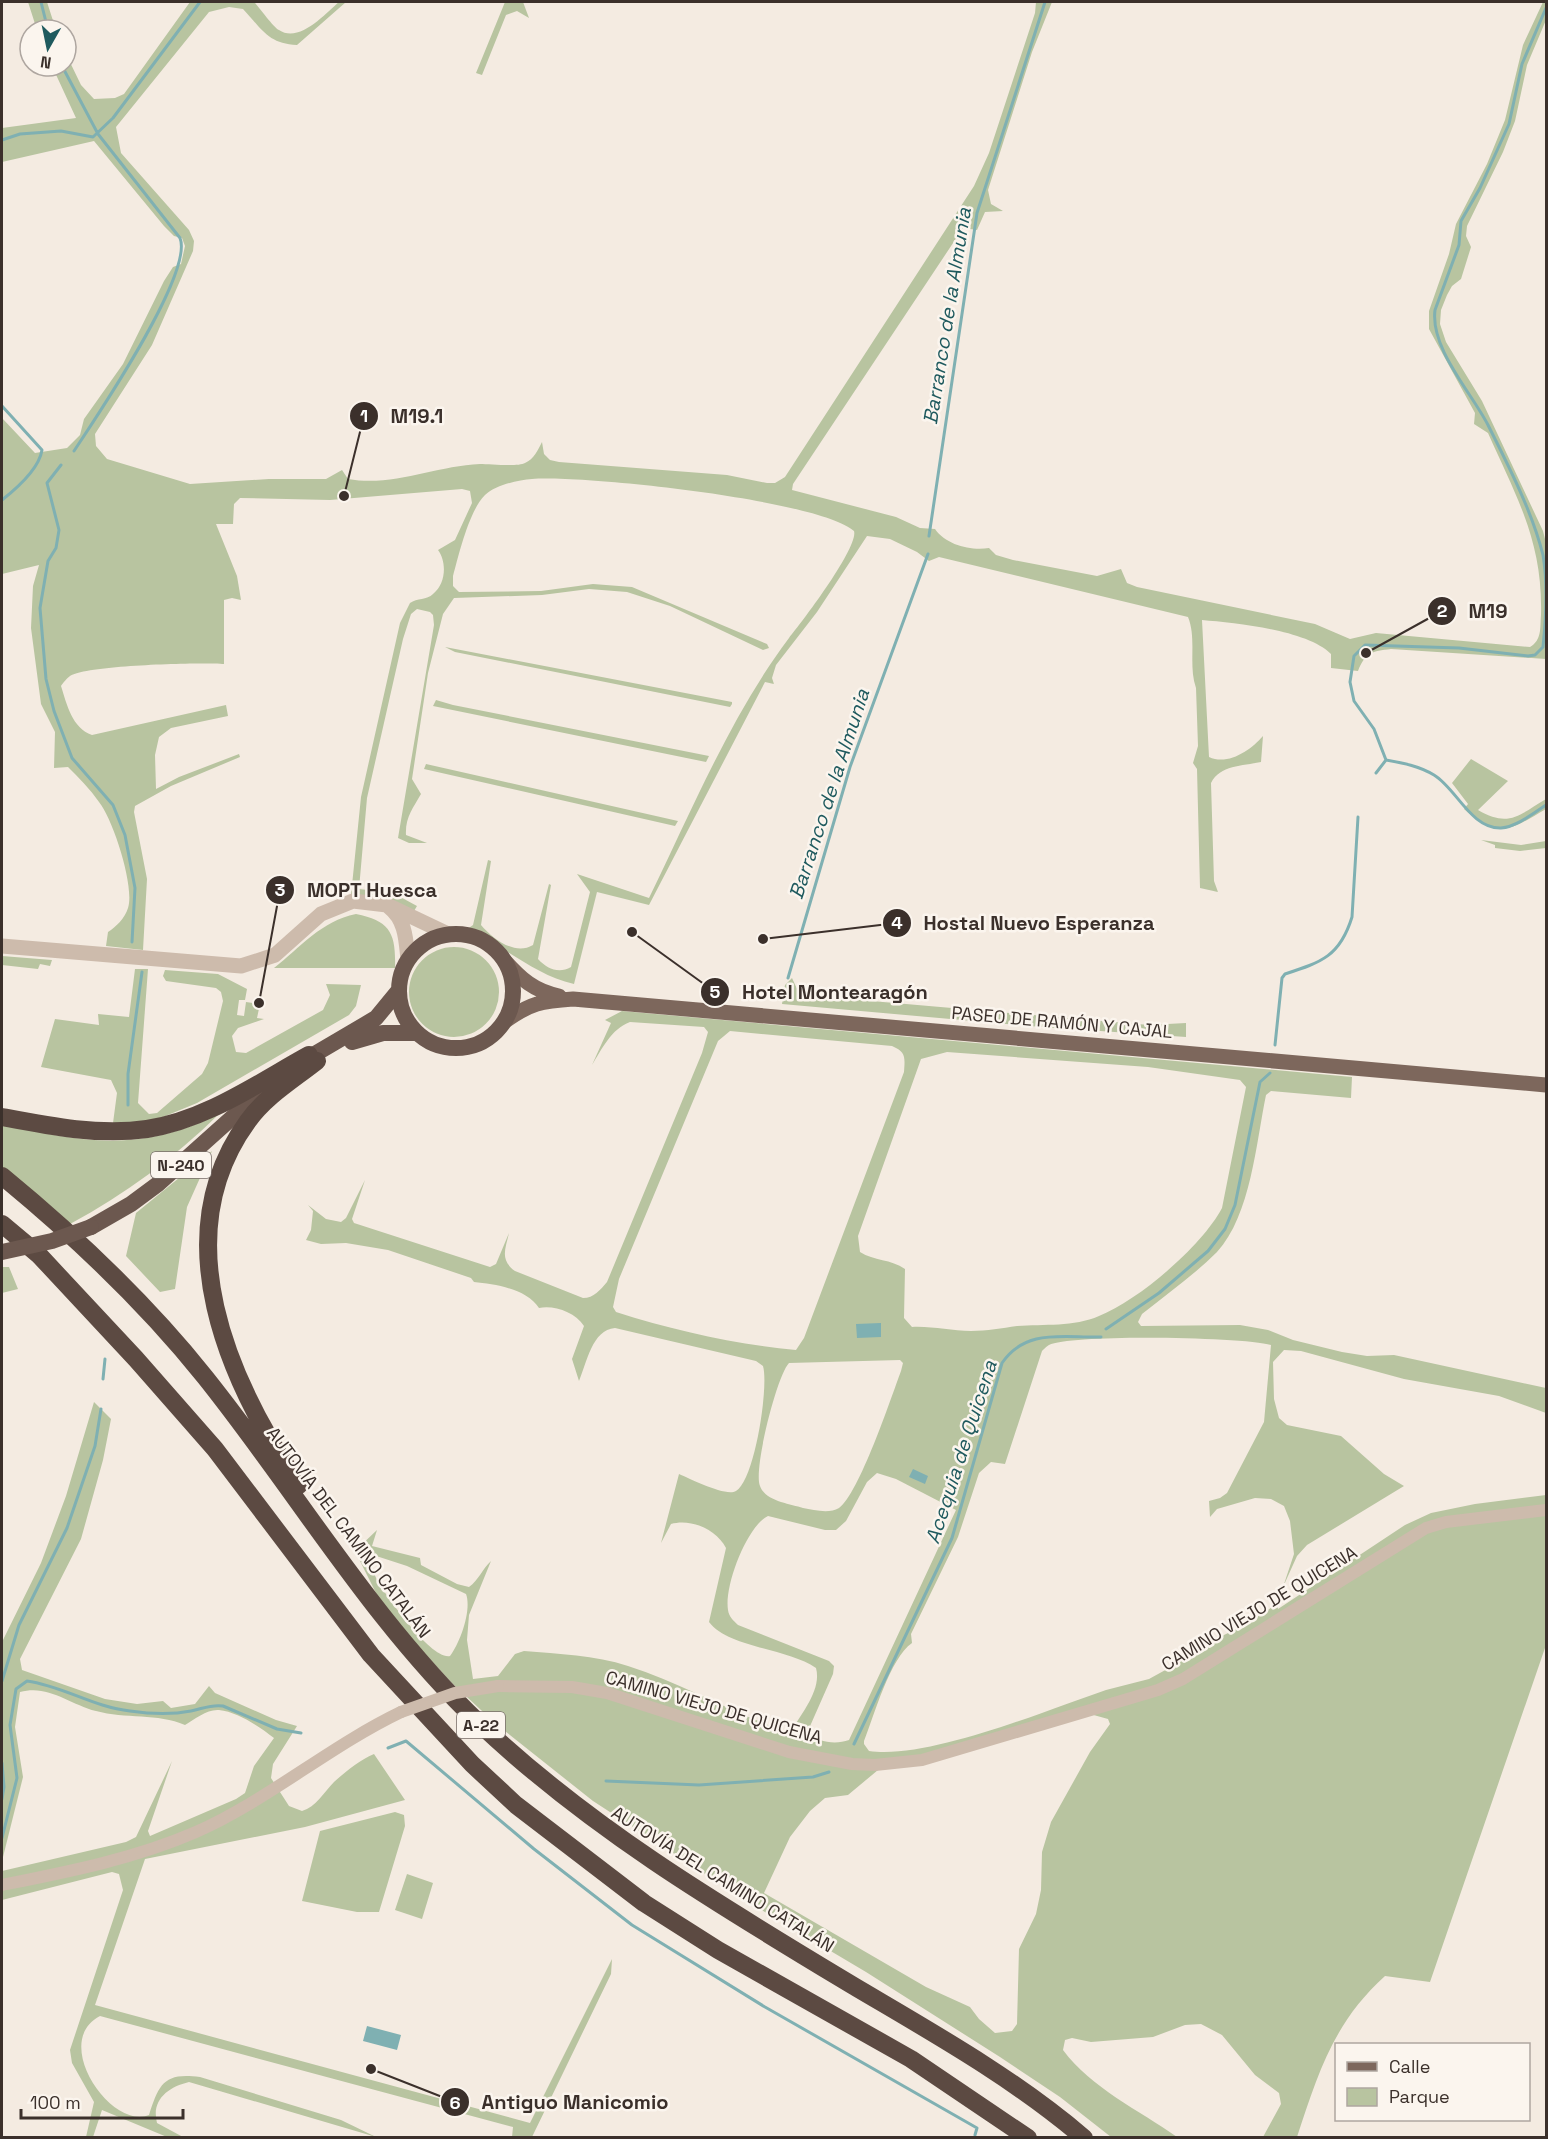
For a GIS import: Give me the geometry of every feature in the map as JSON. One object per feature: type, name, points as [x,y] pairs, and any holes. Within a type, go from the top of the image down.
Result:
[{"type":"highway","points":[[448,934],[464,934],[480,939],[494,948],[504,960],[510,972],[513,991],[510,1010],[504,1022],[482,1042],[468,1046],[438,1045],[415,1033],[379,1026],[399,990],[403,969],[408,960],[419,947],[432,939],[448,934]]},
{"type":"highway","points":[[399,990],[406,1018],[415,1033]]},
{"type":"highway","name":"N-240","points":[[2,1252],[52,1241],[91,1227],[131,1204],[158,1184],[261,1091],[313,1058],[379,1026]]},
{"type":"highway","points":[[2,1117],[86,1130],[149,1129],[170,1124],[223,1104],[313,1058]]},
{"type":"highway","points":[[313,1058],[247,1122],[222,1168],[208,1223],[207,1254],[217,1319],[227,1349],[265,1430],[291,1473],[384,1606],[473,1713],[512,1751],[598,1824]]},
{"type":"highway","name":"AUTOVÍA DEL CAMINO CATALÁN","points":[[2,1176],[46,1212],[144,1307],[204,1376],[377,1608],[476,1720],[598,1824],[711,1900],[956,2046],[1016,2086],[1084,2138]]},
{"type":"highway","name":"A-22","points":[[2,1224],[39,1255],[215,1449],[371,1655],[472,1764],[516,1805],[644,1903],[718,1950],[911,2059],[1028,2138]]},
{"type":"highway","points":[[2,1228],[39,1255]]},
{"type":"main road","points":[[504,960],[524,982],[542,993],[573,999]]},
{"type":"main road","points":[[504,1022],[525,1006],[540,1001],[573,999]]},
{"type":"main road","name":"PASEO DE RAMÓN Y CAJAL","points":[[573,999],[1546,1085]]},
{"type":"street","points":[[2,946],[241,966],[275,955],[332,907],[365,901],[387,905],[448,934]]},
{"type":"street","points":[[387,905],[395,911],[402,925],[408,960]]},
{"type":"street","name":"CAMINO VIEJO DE QUICENA","points":[[2,1885],[137,1854],[197,1831],[271,1789],[354,1736],[401,1712],[455,1693],[498,1686],[572,1687],[607,1693],[789,1752],[852,1764],[875,1765],[922,1760],[1158,1690],[1183,1679],[1426,1528],[1446,1522],[1546,1510]]},
{"type":"green space","points":[[28,2],[47,2],[52,18],[33,18]]},
{"type":"green space","points":[[190,2],[254,2],[277,28],[287,33],[295,33],[312,25],[339,2],[346,2],[297,45],[279,42],[266,34],[243,9],[229,7],[209,12],[116,127],[121,153],[189,230],[194,241],[193,251],[152,345],[95,434],[96,446],[107,459],[190,484],[269,479],[326,479],[342,470],[348,479],[365,481],[398,478],[480,464],[521,464],[533,457],[542,442],[544,454],[550,460],[559,462],[727,475],[775,483],[785,477],[974,186],[989,153],[1035,13],[1036,2],[1052,2],[1032,52],[988,190],[991,204],[1003,211],[985,212],[977,230],[963,228],[793,484],[792,490],[896,517],[920,528],[935,529],[940,535],[959,546],[975,549],[989,548],[996,555],[1013,560],[1097,576],[1121,569],[1127,583],[1137,587],[1315,624],[1350,639],[1376,633],[1530,647],[1537,641],[1541,615],[1538,565],[1533,542],[1518,500],[1488,433],[1474,424],[1475,413],[1429,329],[1429,311],[1449,254],[1456,224],[1487,164],[1505,120],[1523,45],[1543,2],[1546,2],[1546,20],[1527,65],[1515,121],[1503,152],[1467,226],[1466,236],[1471,247],[1461,279],[1452,286],[1447,295],[1441,310],[1440,324],[1446,342],[1482,401],[1543,531],[1546,543],[1546,659],[1391,649],[1370,654],[1363,660],[1358,671],[1331,668],[1331,654],[1306,639],[1270,629],[1202,620],[1209,757],[1224,759],[1239,755],[1263,736],[1261,762],[1226,770],[1215,777],[1211,783],[1214,881],[1218,892],[1200,888],[1197,769],[1193,763],[1198,746],[1196,688],[1191,625],[1188,617],[939,557],[929,561],[917,552],[890,539],[867,536],[817,612],[776,665],[772,678],[774,684],[765,682],[649,905],[597,892],[574,984],[545,974],[466,930],[473,925],[488,860],[491,861],[481,925],[492,936],[512,947],[526,948],[533,945],[549,884],[551,885],[538,959],[553,969],[562,970],[571,967],[590,892],[577,874],[649,898],[730,731],[768,668],[839,568],[853,540],[854,531],[832,520],[796,509],[751,500],[600,481],[532,479],[495,488],[485,495],[469,522],[455,567],[453,586],[459,592],[541,591],[593,584],[632,587],[767,644],[769,648],[763,650],[670,606],[627,592],[589,589],[542,595],[454,598],[443,614],[428,673],[412,779],[421,794],[410,813],[406,829],[406,835],[427,843],[409,843],[398,838],[434,625],[433,615],[430,612],[417,609],[411,614],[403,639],[367,798],[359,889],[393,893],[417,906],[414,911],[375,895],[351,895],[361,797],[400,623],[410,603],[431,596],[441,585],[444,567],[438,550],[455,540],[472,503],[470,491],[462,489],[330,500],[240,498],[234,504],[233,524],[216,524],[237,576],[241,600],[232,598],[224,600],[224,664],[192,663],[98,669],[70,676],[61,686],[75,721],[85,732],[92,735],[226,705],[228,716],[171,728],[159,737],[155,755],[156,789],[179,777],[239,754],[240,757],[171,786],[135,806],[134,812],[147,879],[143,950],[106,946],[108,932],[120,922],[128,908],[126,870],[116,837],[99,802],[68,767],[54,768],[55,732],[41,704],[31,628],[33,586],[39,565],[2,574],[2,418],[35,453],[67,448],[80,435],[84,419],[123,364],[164,281],[173,267],[181,264],[185,246],[182,238],[174,236],[164,226],[94,141],[2,162],[2,128],[76,118],[58,78],[78,78],[94,99],[115,98],[124,94]]},
{"type":"green space","points":[[505,2],[523,2],[529,18],[517,11],[506,15],[482,75],[476,73]]},
{"type":"green space","points":[[445,647],[732,702],[732,704],[730,707],[455,652]]},
{"type":"green space","points":[[436,700],[709,756],[706,762],[433,706]]},
{"type":"green space","points":[[1471,759],[1508,781],[1478,810],[1506,819],[1521,814],[1546,799],[1546,809],[1523,822],[1505,828],[1496,828],[1476,819],[1464,809],[1468,804],[1452,783]]},
{"type":"green space","points":[[426,764],[678,821],[675,826],[424,769]]},
{"type":"green space","points":[[1481,840],[1521,845],[1546,841],[1546,848],[1520,851],[1495,848],[1495,845]]},
{"type":"green space","points":[[356,914],[377,921],[389,931],[394,946],[395,968],[274,968],[332,922]]},
{"type":"green space","points":[[454,947],[471,950],[486,960],[496,975],[499,992],[496,1009],[486,1024],[471,1034],[454,1037],[437,1034],[422,1024],[412,1009],[409,992],[412,975],[422,960],[437,950]]},
{"type":"green space","points":[[2,956],[52,960],[50,966],[40,964],[38,969],[2,965]]},
{"type":"green space","points":[[135,969],[148,969],[138,1103],[149,1114],[157,1113],[202,1074],[208,1063],[223,1001],[221,992],[216,988],[166,981],[163,976],[165,970],[218,974],[247,989],[245,1000],[239,1000],[237,1015],[244,1016],[246,1002],[260,1004],[257,1018],[264,1019],[238,1028],[232,1036],[236,1052],[246,1053],[323,1010],[330,995],[326,984],[361,985],[356,1006],[349,1015],[197,1103],[163,1117],[140,1122],[113,1123],[117,1093],[111,1080],[41,1067],[55,1019],[99,1025],[98,1014],[129,1017]]},
{"type":"green space","points":[[792,978],[798,991],[814,996],[1149,1025],[1186,1023],[1186,1037],[1029,1026],[782,1004],[785,985]]},
{"type":"green space","points":[[622,1011],[1352,1077],[1351,1098],[1271,1091],[1266,1095],[1245,1199],[1228,1237],[1217,1252],[1142,1314],[1138,1322],[1141,1326],[1240,1325],[1268,1330],[1293,1340],[1342,1352],[1367,1356],[1394,1355],[1546,1388],[1546,1413],[1499,1396],[1404,1379],[1301,1351],[1284,1350],[1273,1362],[1274,1399],[1279,1418],[1287,1425],[1341,1436],[1384,1474],[1404,1486],[1307,1545],[1297,1556],[1283,1587],[1294,1554],[1290,1521],[1284,1506],[1271,1499],[1255,1498],[1217,1509],[1210,1517],[1209,1501],[1227,1493],[1264,1422],[1271,1345],[1228,1340],[1122,1338],[1089,1339],[1049,1345],[1042,1351],[1005,1464],[991,1462],[979,1473],[958,1537],[911,1634],[912,1643],[904,1650],[890,1674],[864,1741],[869,1751],[894,1752],[923,1748],[988,1731],[1106,1690],[1149,1679],[1169,1668],[1184,1654],[1245,1625],[1277,1604],[1278,1609],[1405,1525],[1431,1513],[1475,1504],[1546,1495],[1546,1645],[1430,1982],[1385,1976],[1367,1994],[1352,2012],[1329,2050],[1297,2137],[1263,2137],[1281,2104],[1279,2093],[1255,2075],[1222,2035],[1201,2024],[1185,2025],[1153,2037],[1091,2042],[1072,2038],[1065,2040],[1063,2050],[1087,2076],[1116,2098],[1177,2137],[1111,2137],[1060,2097],[1000,2057],[866,1972],[750,1903],[593,1801],[496,1724],[453,1684],[385,1611],[355,1551],[377,1530],[372,1546],[420,1558],[421,1565],[457,1584],[469,1587],[491,1561],[469,1615],[467,1640],[473,1679],[498,1676],[515,1654],[524,1651],[590,1657],[649,1673],[790,1733],[805,1710],[816,1685],[816,1668],[804,1661],[730,1637],[718,1631],[709,1622],[726,1548],[716,1536],[695,1524],[671,1524],[661,1543],[679,1474],[725,1492],[736,1491],[743,1483],[749,1470],[759,1432],[764,1392],[763,1366],[756,1361],[615,1328],[601,1334],[591,1348],[579,1381],[572,1359],[584,1326],[570,1313],[545,1307],[539,1308],[527,1296],[519,1292],[501,1286],[474,1282],[471,1278],[388,1250],[346,1243],[321,1244],[306,1240],[311,1230],[313,1211],[308,1205],[326,1219],[341,1222],[346,1218],[365,1180],[352,1219],[354,1223],[490,1267],[496,1264],[509,1233],[505,1259],[515,1271],[583,1298],[596,1293],[607,1282],[702,1053],[708,1032],[704,1027],[630,1022],[612,1034],[592,1065],[611,1023],[605,1020]],"holes":[[[730,1031],[892,1046],[900,1050],[904,1056],[904,1072],[804,1338],[796,1350],[683,1331],[616,1312],[613,1307],[619,1279],[718,1041]],[[947,1052],[1148,1067],[1240,1080],[1246,1087],[1222,1208],[1213,1223],[1185,1255],[1150,1285],[1115,1308],[1089,1320],[977,1331],[912,1327],[904,1318],[905,1269],[860,1252],[858,1236],[921,1059]],[[900,1360],[903,1363],[865,1466],[847,1499],[835,1510],[817,1510],[785,1503],[767,1495],[760,1486],[760,1462],[767,1423],[784,1371],[789,1363]],[[877,1473],[896,1479],[956,1510],[849,1740],[832,1742],[816,1739],[807,1733],[833,1674],[834,1666],[829,1661],[738,1625],[729,1615],[728,1599],[733,1572],[745,1544],[760,1522],[768,1516],[825,1530],[836,1530],[846,1521],[867,1482]],[[367,1553],[407,1566],[466,1594],[467,1609],[464,1626],[450,1656],[442,1655],[432,1648],[410,1626],[390,1600],[373,1570]],[[1090,1714],[1108,1719],[1110,1724],[1090,1752],[1051,1822],[1042,1852],[1041,1890],[1036,1914],[1019,1949],[1017,2024],[1012,2031],[995,2033],[979,2019],[970,2007],[926,1987],[764,1893],[790,1837],[810,1811],[825,1798],[848,1795],[878,1770]]]},
{"type":"green space","points":[[219,1114],[185,1146],[149,1174],[70,1224],[2,1168],[2,1123],[59,1136],[112,1141],[164,1134]]},
{"type":"green space","points":[[212,1151],[187,1207],[175,1289],[160,1292],[126,1256],[136,1213]]},
{"type":"green space","points":[[2,1267],[9,1267],[18,1289],[2,1293]]},
{"type":"green space","points":[[94,1402],[111,1419],[103,1460],[81,1539],[20,1659],[22,1670],[105,1699],[137,1704],[163,1701],[171,1708],[195,1704],[209,1686],[215,1693],[276,1720],[297,1726],[273,1764],[271,1778],[289,1806],[302,1811],[307,1809],[316,1803],[343,1774],[374,1754],[405,1800],[305,1827],[145,1859],[95,2005],[530,2123],[612,1959],[611,1974],[532,2137],[512,2137],[513,2127],[100,2016],[86,2028],[81,2045],[84,2063],[92,2081],[104,2098],[119,2110],[134,2116],[149,2115],[156,2095],[165,2082],[178,2076],[200,2077],[341,2120],[376,2137],[189,2082],[174,2087],[163,2096],[159,2101],[156,2115],[157,2123],[183,2137],[167,2137],[102,2110],[93,2137],[86,2137],[94,2102],[72,2063],[70,2050],[123,1890],[119,1874],[112,1872],[2,1900],[2,1871],[126,1842],[136,1837],[172,1761],[148,1831],[150,1836],[236,1799],[245,1793],[254,1766],[274,1738],[241,1717],[226,1711],[215,1710],[206,1713],[185,1725],[153,1717],[96,1711],[40,1691],[20,1692],[15,1727],[23,1777],[2,1861],[2,1642],[41,1563],[66,1496]]},
{"type":"green space","points":[[395,1812],[404,1815],[405,1826],[379,1912],[357,1912],[302,1901],[320,1831]]},
{"type":"green space","points":[[407,1874],[433,1883],[422,1919],[395,1910]]},
{"type":"water","points":[[881,1323],[881,1337],[857,1338],[856,1324]]},
{"type":"water","points":[[913,1469],[928,1476],[925,1484],[909,1477]]},
{"type":"water","points":[[367,2026],[401,2035],[397,2050],[363,2041]]},
{"type":"waterway","points":[[41,2],[45,18]]},
{"type":"waterway","points":[[2,140],[20,134],[61,131],[93,137],[113,118],[200,2]]},
{"type":"waterway","name":"Barranco de la Almunia","points":[[929,536],[977,213],[1045,2]]},
{"type":"waterway","points":[[1386,760],[1374,729],[1354,701],[1350,682],[1354,656],[1365,645],[1459,648],[1528,656],[1535,655],[1543,647],[1546,578],[1543,555],[1533,522],[1488,425],[1445,354],[1435,324],[1435,310],[1459,245],[1461,221],[1480,188],[1509,124],[1522,64],[1546,8]]},
{"type":"waterway","points":[[68,78],[98,134],[180,238],[180,256],[173,281],[159,312],[74,451]]},
{"type":"waterway","points":[[2,406],[42,450],[32,471],[2,500]]},
{"type":"waterway","points":[[61,465],[47,483],[59,530],[56,548],[48,561],[40,608],[46,679],[54,711],[72,758],[113,805],[125,835],[135,888],[132,942]]},
{"type":"waterway","name":"Barranco de la Almunia","points":[[788,978],[850,767],[928,554]]},
{"type":"waterway","points":[[1386,760],[1417,767],[1434,775],[1450,789],[1472,815],[1490,827],[1501,828],[1513,825],[1546,805]]},
{"type":"waterway","name":"Acequia de Quicena","points":[[1376,773],[1386,760]]},
{"type":"waterway","name":"Acequia de Quicena","points":[[1275,1045],[1282,978],[1285,974],[1309,966],[1328,956],[1342,941],[1352,917],[1358,817]]},
{"type":"waterway","points":[[128,1105],[128,1074],[142,972]]},
{"type":"waterway","name":"Acequia de Quicena","points":[[1106,1329],[1159,1293],[1208,1251],[1225,1229],[1235,1205],[1260,1082],[1270,1073]]},
{"type":"waterway","name":"Acequia de Quicena","points":[[854,1744],[952,1538],[1002,1363],[1022,1344],[1034,1340],[1059,1336],[1101,1337]]},
{"type":"waterway","points":[[103,1379],[105,1359]]},
{"type":"waterway","points":[[2,1681],[19,1625],[67,1528],[95,1446],[101,1409]]},
{"type":"waterway","name":"Acequia de Quicena","points":[[2,1838],[17,1778],[10,1725],[16,1689],[27,1681],[53,1687],[116,1709],[138,1712],[176,1713],[223,1706],[277,1729],[301,1733]]},
{"type":"waterway","points":[[388,1748],[406,1741],[534,1849],[632,1925],[765,2007],[977,2128],[975,2135]]},
{"type":"waterway","points":[[2,1763],[4,1787],[2,1799]]},
{"type":"waterway","name":"Acequia de Quicena","points":[[606,1781],[699,1785],[813,1777],[829,1772]]},
{"type":"place","name":"M19.1","points":[[344,496]]},
{"type":"place","name":"M19","points":[[1366,653]]},
{"type":"place","name":"Hotel Montearagón","points":[[632,932]]},
{"type":"place","name":"Hostal Nuevo Esperanza","points":[[763,939]]},
{"type":"place","name":"MOPT Huesca","points":[[259,1003]]},
{"type":"place","name":"Antiguo Manicomio","points":[[371,2069]]}]
